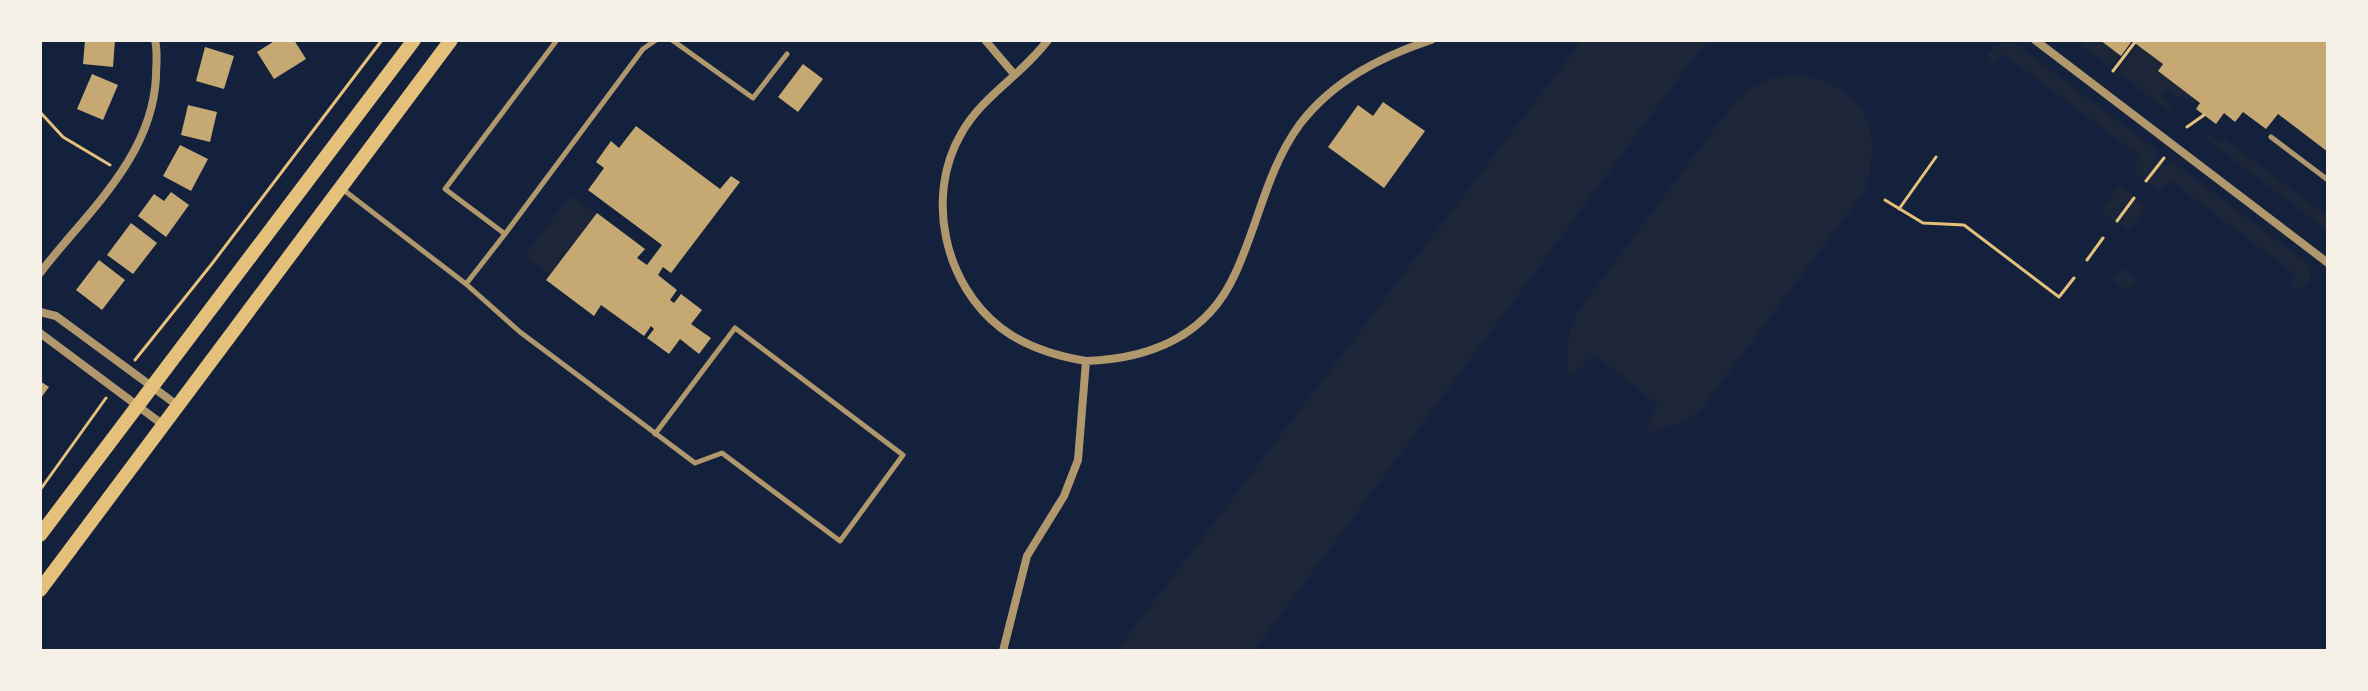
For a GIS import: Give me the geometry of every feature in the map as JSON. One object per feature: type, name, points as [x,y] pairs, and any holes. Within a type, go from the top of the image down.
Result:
[{"type":"main road","points":[[40,535],[414,40]]},
{"type":"main road","points":[[40,590],[451,40]]},
{"type":"street","points":[[40,273],[96,207],[121,172],[141,135],[155,95],[155,40]]},
{"type":"street","points":[[985,40],[1014,74]]},
{"type":"street","points":[[1048,40],[1038,54],[977,109],[959,136],[947,166],[942,196],[943,221],[960,277],[979,305],[1000,327],[1032,346],[1086,361],[1115,360],[1169,344],[1206,315],[1223,296],[1234,276],[1271,176],[1300,124],[1327,96],[1358,71],[1381,58],[1431,40]]},
{"type":"street","points":[[2035,40],[2328,263]]},
{"type":"street","points":[[40,312],[56,316],[177,405]]},
{"type":"street","points":[[40,333],[162,424]]},
{"type":"street","points":[[1003,651],[1027,556],[1064,496],[1078,460],[1086,361]]},
{"type":"lane","points":[[505,234],[445,189],[557,40]]},
{"type":"lane","points":[[466,284],[643,49],[656,40]]},
{"type":"lane","points":[[672,40],[753,98],[787,54]]},
{"type":"lane","points":[[2271,137],[2328,180]]},
{"type":"lane","points":[[340,188],[466,284],[520,332],[655,434],[695,463],[722,453],[840,541],[903,455],[735,328],[655,434]]},
{"type":"path","points":[[128,368],[211,265],[382,40]]},
{"type":"path","points":[[2113,71],[2135,42]]},
{"type":"path","points":[[40,112],[63,137],[121,172]]},
{"type":"path","points":[[2187,127],[2204,115]]},
{"type":"path","points":[[1899,209],[1936,157]]},
{"type":"path","points":[[2146,181],[2164,158]]},
{"type":"path","points":[[2117,221],[2134,198]]},
{"type":"path","points":[[1885,200],[1923,223],[1964,225],[2059,297],[2074,278]]},
{"type":"path","points":[[2087,260],[2103,238]]},
{"type":"path","points":[[40,490],[113,388]]},
{"type":"shaded area","points":[[1582,40],[1707,40],[1254,651],[1116,651]]},
{"type":"shaded area","points":[[2082,40],[2100,40],[2120,55],[2110,67],[2080,44]]},
{"type":"shaded area","points":[[2004,42],[2016,44],[2157,150],[2158,161],[2144,180],[2132,169],[2140,157],[2003,54],[1995,63],[1988,62],[1988,53]]},
{"type":"shaded area","points":[[2138,45],[2163,64],[2158,71],[2195,99],[2192,102],[2167,90],[2162,98],[2173,106],[2169,111],[2117,72]]},
{"type":"shaded area","points":[[1805,74],[1844,92],[1866,117],[1872,150],[1864,192],[1701,410],[1674,426],[1645,432],[1657,404],[1594,355],[1569,378],[1568,346],[1576,314],[1736,100],[1752,87],[1768,80]]},
{"type":"shaded area","points":[[2210,134],[2220,142],[2224,138],[2328,217],[2328,244],[2325,228],[2206,139]]},
{"type":"shaded area","points":[[2172,162],[2307,262],[2312,271],[2309,283],[2294,290],[2291,283],[2296,275],[2170,180],[2160,191],[2148,182],[2162,163]]},
{"type":"shaded area","points":[[2118,187],[2133,195],[2113,220],[2103,208]]},
{"type":"shaded area","points":[[569,197],[574,197],[596,214],[550,275],[528,259],[527,253]]},
{"type":"shaded area","points":[[2136,198],[2147,207],[2130,230],[2119,223]]},
{"type":"shaded area","points":[[2121,268],[2138,280],[2128,291],[2113,280]]},
{"type":"building","points":[[85,40],[115,40],[113,67],[83,64]]},
{"type":"building","points":[[276,40],[294,40],[306,59],[274,79],[257,52]]},
{"type":"building","points":[[2100,40],[2328,40],[2328,152],[2278,114],[2266,129],[2243,112],[2235,122],[2224,113],[2216,124],[2196,109],[2200,103],[2158,71],[2163,64],[2132,41],[2121,56]]},
{"type":"building","points":[[205,47],[234,56],[224,89],[196,81]]},
{"type":"building","points":[[803,64],[823,79],[798,112],[778,97]]},
{"type":"building","points":[[92,74],[118,85],[103,120],[77,109]]},
{"type":"building","points":[[1383,102],[1425,131],[1384,188],[1328,147],[1358,105],[1373,116]]},
{"type":"building","points":[[188,105],[217,112],[210,142],[181,135]]},
{"type":"building","points":[[636,126],[720,189],[731,176],[740,182],[671,273],[663,267],[658,275],[677,290],[670,300],[674,303],[681,294],[702,310],[691,324],[711,338],[699,354],[680,339],[669,354],[647,338],[654,329],[651,326],[644,336],[601,305],[594,316],[546,280],[597,213],[645,249],[637,258],[647,265],[662,245],[588,190],[604,168],[596,162],[611,141],[619,148]]},
{"type":"building","points":[[180,145],[208,159],[191,191],[163,176]]},
{"type":"building","points":[[171,192],[189,205],[166,237],[138,216],[154,194],[164,201]]},
{"type":"building","points":[[131,223],[157,243],[133,274],[107,255]]},
{"type":"building","points":[[99,260],[125,280],[102,310],[76,290]]},
{"type":"building","points":[[40,381],[49,387],[40,399]]}]
